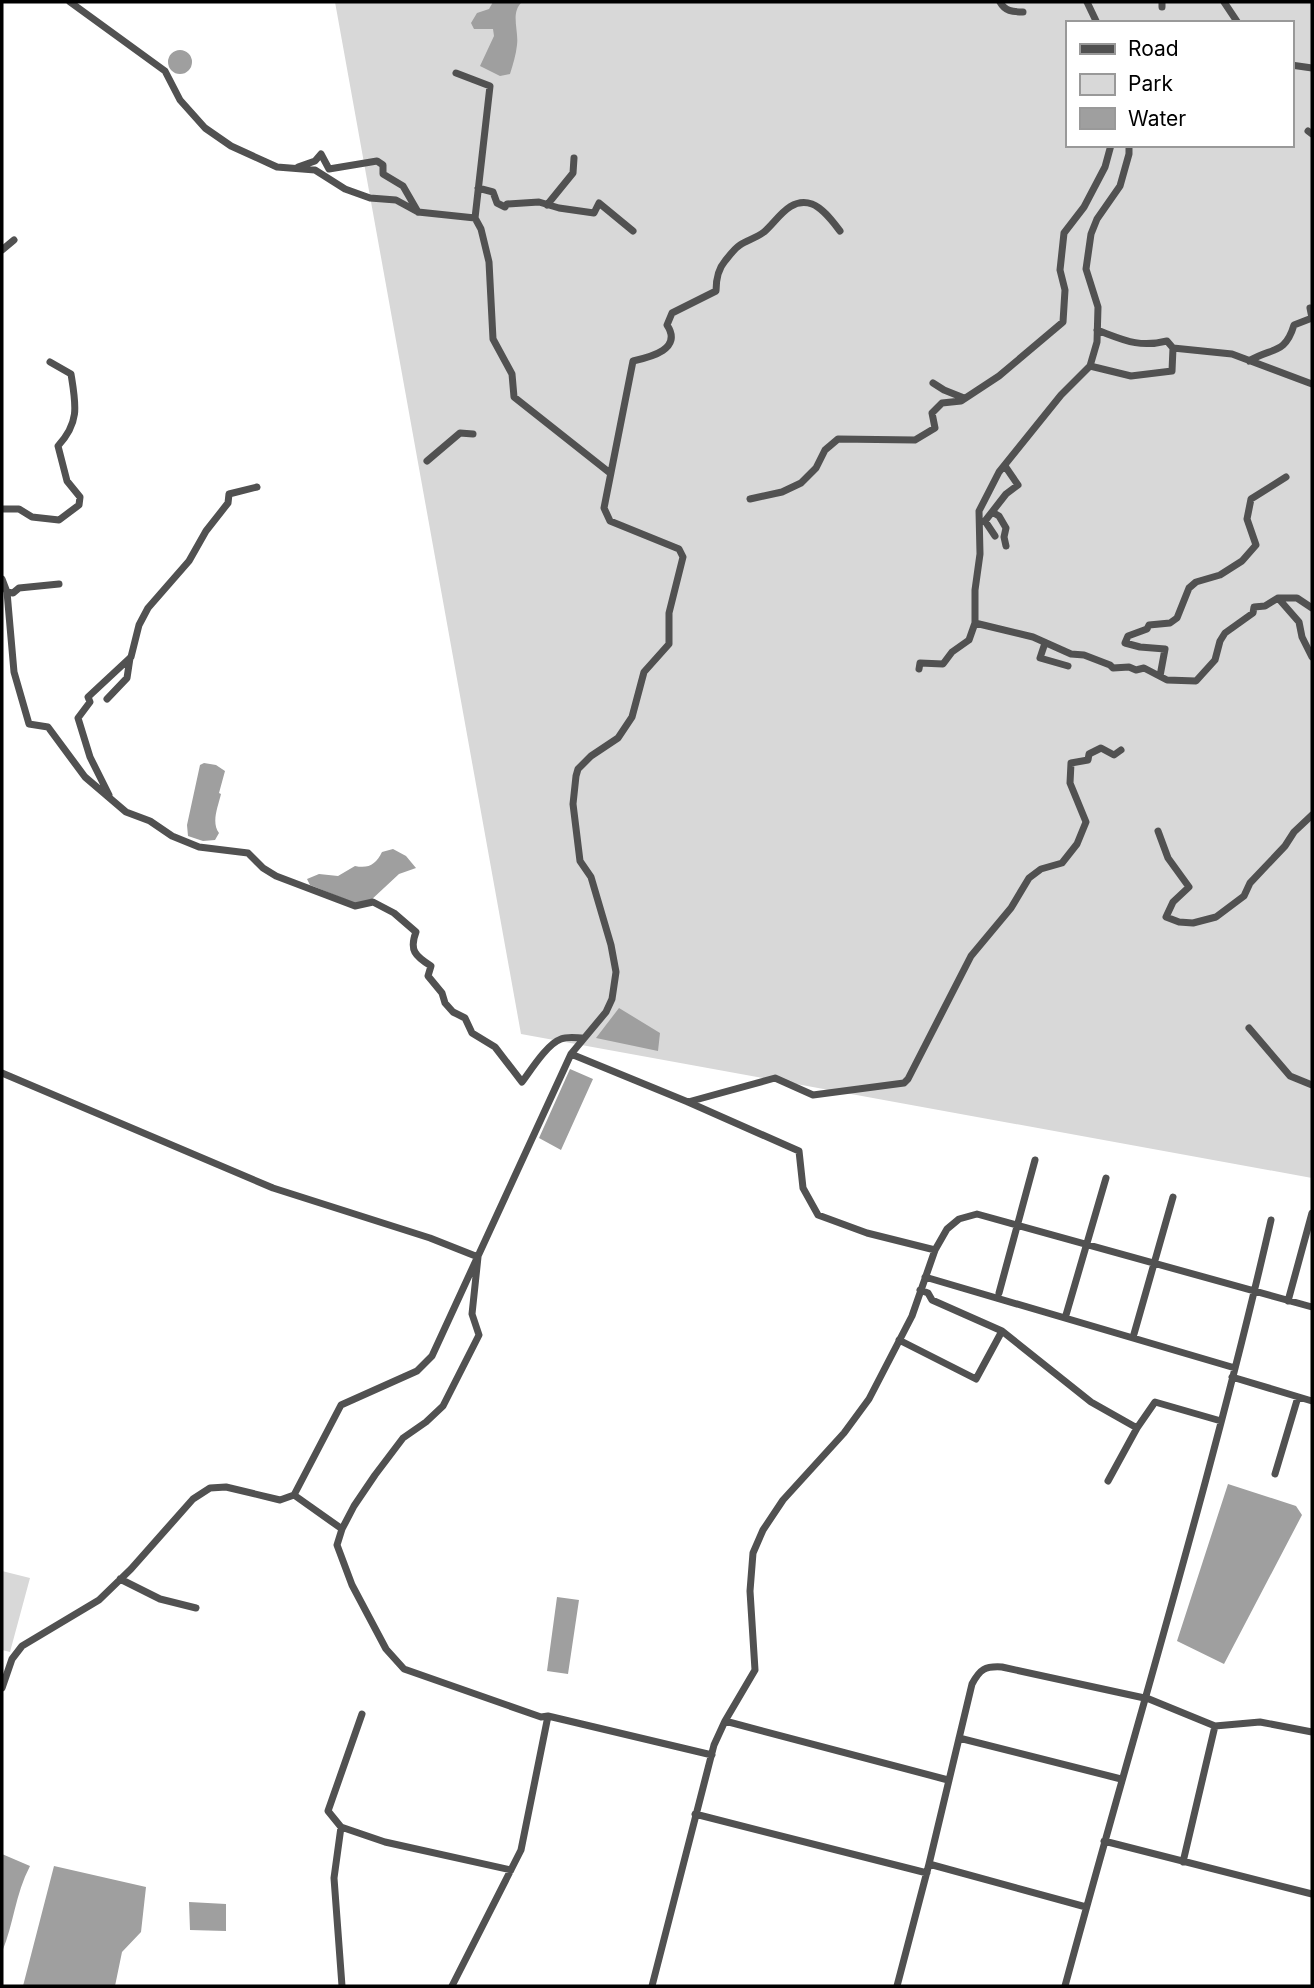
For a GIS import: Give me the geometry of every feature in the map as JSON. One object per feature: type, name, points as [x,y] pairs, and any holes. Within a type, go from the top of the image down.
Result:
[{"type":"street","points":[[70,2],[165,71],[180,100],[205,128],[231,146],[277,167],[315,170],[345,189],[370,198],[396,200],[418,212],[475,218]]},
{"type":"street","points":[[1000,2],[1003,8],[1012,12],[1023,12]]},
{"type":"street","points":[[1087,2],[1096,21]]},
{"type":"street","points":[[1224,2],[1237,21]]},
{"type":"street","points":[[1293,65],[1312,68]]},
{"type":"street","points":[[456,73],[490,86],[475,218],[481,229],[489,262],[493,339],[512,374],[514,397],[610,473]]},
{"type":"street","points":[[750,499],[782,492],[801,483],[816,468],[825,450],[838,439],[915,440],[935,428],[932,413],[942,403],[964,398],[999,376],[1063,322],[1065,290],[1060,270],[1064,233],[1084,207],[1105,167],[1110,147]]},
{"type":"street","points":[[919,669],[920,663],[943,664],[952,652],[969,640],[975,623],[975,590],[980,554],[979,511],[1005,466],[1061,395],[1090,366],[1097,342],[1098,307],[1086,269],[1091,234],[1097,219],[1120,187],[1129,147]]},
{"type":"street","points":[[294,168],[315,161],[321,154],[329,169],[377,161],[383,165],[383,174],[403,186],[418,212]]},
{"type":"street","points":[[547,205],[566,185],[573,173],[574,158]]},
{"type":"street","points":[[478,188],[493,192],[497,203],[505,207],[507,204],[539,202],[594,213],[599,203],[633,232]]},
{"type":"street","points":[[3,1686],[12,1659],[22,1646],[99,1600],[193,1499],[210,1488],[226,1488],[280,1500],[294,1495],[341,1405],[417,1371],[432,1356],[571,1054],[606,1012],[612,999],[616,972],[611,944],[591,877],[580,861],[573,804],[576,776],[578,769],[591,756],[618,738],[632,717],[644,672],[669,644],[669,612],[683,556],[679,549],[610,521],[604,508],[633,361],[660,354],[669,346],[672,340],[667,325],[672,313],[716,291],[723,262],[738,246],[763,233],[787,208],[812,204],[840,231]]},
{"type":"street","points":[[2,250],[14,240]]},
{"type":"street","points":[[1249,361],[1260,354],[1283,347],[1294,325],[1312,318],[1312,308]]},
{"type":"street","points":[[1090,366],[1131,376],[1172,371],[1173,348],[1167,341],[1150,345],[1133,343],[1097,331]]},
{"type":"street","points":[[1173,348],[1232,354],[1312,384]]},
{"type":"street","points":[[2,509],[19,509],[33,517],[59,520],[79,505],[80,497],[67,481],[58,446],[69,434],[75,418],[76,404],[71,374],[50,362]]},
{"type":"street","points":[[933,383],[964,398]]},
{"type":"street","points":[[427,461],[460,433],[473,434]]},
{"type":"street","points":[[995,536],[985,521],[1006,494],[1018,485],[1005,466]]},
{"type":"street","points":[[1160,676],[1165,649],[1125,643],[1128,636],[1147,629],[1149,625],[1170,623],[1177,618],[1189,588],[1196,582],[1220,575],[1242,561],[1256,545],[1247,519],[1251,499],[1286,477]]},
{"type":"street","points":[[107,699],[127,678],[139,625],[148,608],[189,561],[206,531],[228,503],[229,494],[257,487]]},
{"type":"street","points":[[992,512],[999,516],[1006,528],[1006,546]]},
{"type":"street","points":[[2,579],[7,592],[14,673],[29,724],[48,727],[85,776],[113,802],[126,812],[150,821],[181,839],[199,846],[248,853],[276,876],[355,906],[373,902],[394,913],[416,932],[412,943],[413,950],[431,966],[428,976],[442,993],[445,1003],[453,1012],[465,1018],[472,1033],[495,1047],[522,1082],[552,1043],[564,1037],[584,1038]]},
{"type":"street","points":[[7,592],[13,593],[19,587],[59,584]]},
{"type":"street","points":[[975,623],[1033,637],[1071,654],[1084,655],[1113,668],[1144,668],[1176,681],[1196,681],[1215,660],[1225,633],[1253,613],[1254,607],[1265,606],[1278,598],[1297,597],[1312,608]]},
{"type":"street","points":[[1278,598],[1299,622],[1302,637],[1312,657]]},
{"type":"street","points":[[1045,643],[1040,658],[1068,666]]},
{"type":"street","points":[[113,802],[90,757],[78,718],[90,702],[88,697],[130,658]]},
{"type":"street","points":[[688,1102],[775,1078],[813,1095],[904,1083],[971,956],[1010,908],[1029,878],[1041,869],[1062,863],[1077,844],[1086,822],[1070,783],[1070,763],[1088,760],[1089,754],[1101,748],[1114,755],[1121,750]]},
{"type":"street","points":[[1157,831],[1168,858],[1189,887],[1173,902],[1166,917],[1193,923],[1216,917],[1244,896],[1250,883],[1312,815]]},
{"type":"street","points":[[1249,1028],[1290,1076],[1312,1085]]},
{"type":"street","points":[[571,1054],[799,1151],[803,1188],[818,1215],[867,1233],[935,1250]]},
{"type":"street","points":[[2,1073],[273,1188],[430,1238],[478,1257]]},
{"type":"street","points":[[999,1293],[1035,1160]]},
{"type":"street","points":[[1066,1315],[1106,1178]]},
{"type":"street","points":[[1134,1335],[1173,1197]]},
{"type":"street","points":[[1288,1301],[1312,1213]]},
{"type":"street","points":[[652,1986],[712,1755],[724,1721],[755,1670],[750,1591],[753,1553],[763,1531],[783,1500],[844,1433],[869,1399],[912,1316],[935,1250],[947,1229],[959,1219],[978,1214],[1312,1307]]},
{"type":"street","points":[[1065,1986],[1235,1368],[1271,1220]]},
{"type":"street","points":[[478,1257],[472,1314],[479,1335],[443,1406],[403,1438],[374,1475],[342,1529],[337,1545],[352,1585],[386,1649],[404,1669],[541,1717],[548,1716],[712,1755]]},
{"type":"street","points":[[925,1277],[1235,1368]]},
{"type":"street","points":[[920,1290],[928,1293],[932,1300],[1002,1331],[1091,1402],[1137,1428]]},
{"type":"street","points":[[899,1340],[976,1379],[1002,1331]]},
{"type":"street","points":[[1232,1377],[1312,1401]]},
{"type":"street","points":[[1275,1474],[1298,1397]]},
{"type":"street","points":[[1108,1481],[1137,1428],[1155,1402],[1220,1421]]},
{"type":"street","points":[[294,1495],[342,1529]]},
{"type":"street","points":[[120,1579],[160,1599],[196,1608]]},
{"type":"street","points":[[897,1986],[972,1684],[979,1672],[987,1666],[1002,1667],[1144,1699],[1215,1726],[1260,1722],[1312,1732]]},
{"type":"street","points":[[2,1674],[3,1686]]},
{"type":"street","points":[[362,1714],[328,1811],[341,1827],[385,1842],[510,1870]]},
{"type":"street","points":[[452,1986],[520,1850],[548,1716]]},
{"type":"street","points":[[724,1721],[948,1780]]},
{"type":"street","points":[[1183,1862],[1215,1726]]},
{"type":"street","points":[[959,1738],[1121,1779]]},
{"type":"street","points":[[695,1814],[927,1873]]},
{"type":"street","points":[[341,1827],[334,1878],[342,1986]]},
{"type":"street","points":[[1104,1841],[1312,1894]]},
{"type":"street","points":[[929,1864],[1086,1907]]},
{"type":"green space","points":[[335,2],[1312,2],[1312,1178],[521,1034]]},
{"type":"green space","points":[[2,1571],[30,1578],[10,1652],[2,1650]]},
{"type":"water","points":[[493,2],[522,2],[516,11],[517,45],[510,74],[500,76],[480,66],[494,36],[493,29],[474,29],[471,23],[477,13],[489,9]]},
{"type":"water","points":[[180,50],[189,53],[192,62],[189,71],[180,74],[171,71],[168,62],[171,53]]},
{"type":"water","points":[[200,765],[216,765],[225,771],[215,819],[219,833],[215,840],[203,841],[188,836],[187,825]]},
{"type":"water","points":[[393,849],[406,856],[416,868],[399,874],[370,901],[357,904],[310,885],[307,879],[319,874],[338,876],[355,866],[368,866],[377,860],[382,852]]},
{"type":"water","points":[[619,1008],[660,1033],[658,1051],[596,1038]]},
{"type":"water","points":[[570,1069],[593,1079],[561,1150],[539,1138]]},
{"type":"water","points":[[1228,1484],[1296,1506],[1302,1515],[1224,1664],[1177,1641]]},
{"type":"water","points":[[557,1597],[579,1600],[568,1674],[547,1671]]},
{"type":"water","points":[[2,1854],[30,1866],[2,1952]]},
{"type":"water","points":[[54,1866],[146,1887],[141,1932],[122,1952],[115,1986],[23,1986]]},
{"type":"water","points":[[189,1902],[226,1904],[226,1931],[190,1930]]}]
